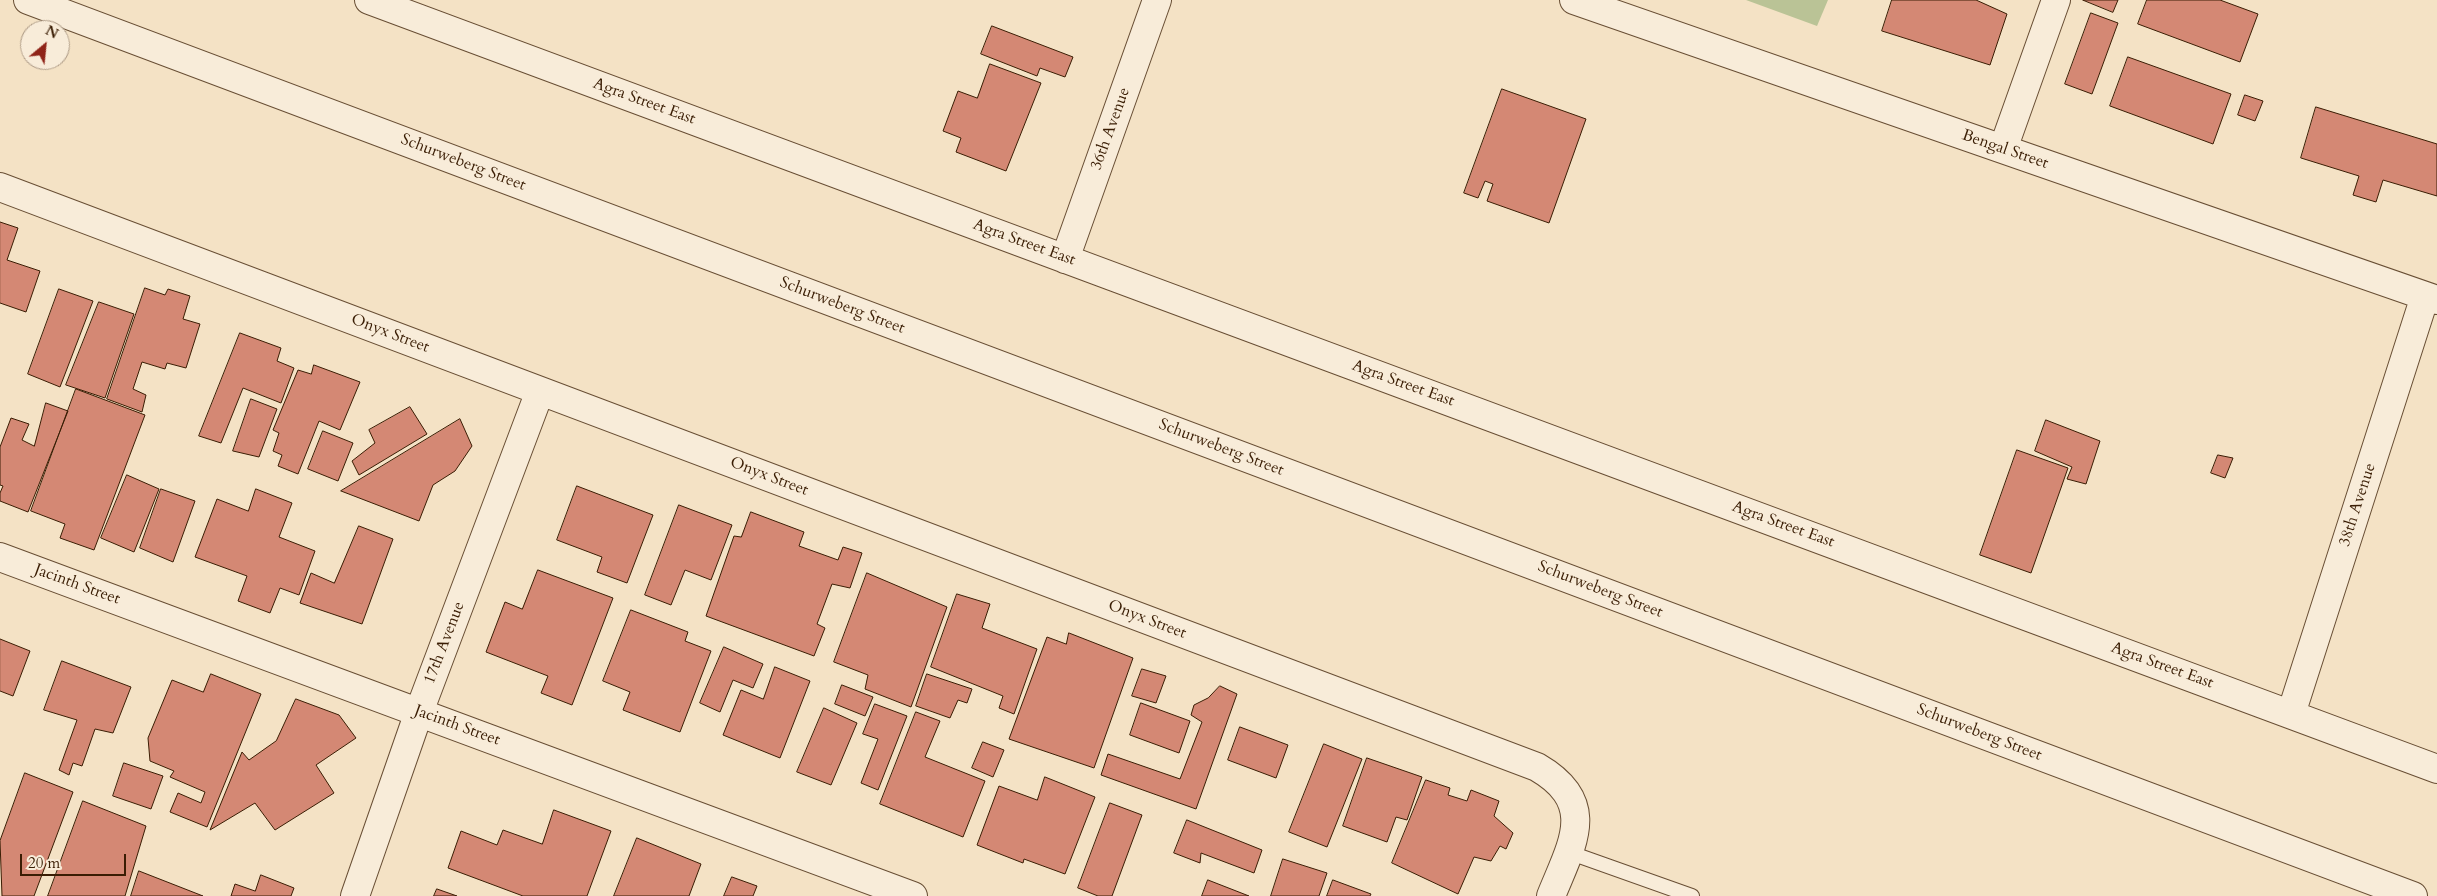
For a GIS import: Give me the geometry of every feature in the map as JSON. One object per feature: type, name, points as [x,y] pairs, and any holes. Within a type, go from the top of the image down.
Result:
[{"type":"street","name":"Schurweberg Street","points":[[28,0],[2413,896]]},
{"type":"street","name":"Agra Street East","points":[[369,0],[2437,769]]},
{"type":"street","name":"36th Avenue","points":[[1065,258],[1157,0]]},
{"type":"street","name":"Bengal Street","points":[[1574,0],[2431,298]]},
{"type":"street","points":[[2003,149],[2056,0]]},
{"type":"street","name":"Onyx Street","points":[[0,187],[1537,767],[1554,777],[1568,793],[1576,817],[1573,839],[1551,896]]},
{"type":"street","name":"38th Avenue","points":[[2291,714],[2431,298]]},
{"type":"street","name":"17th Avenue","points":[[354,896],[419,712],[540,391]]},
{"type":"street","name":"Jacinth Street","points":[[0,557],[913,896]]},
{"type":"lane","points":[[1568,852],[1692,896]]},
{"type":"green space","points":[[1746,0],[1828,0],[1817,26]]},
{"type":"building","points":[[1892,0],[1976,0],[2007,14],[1990,65],[1882,31]]},
{"type":"building","points":[[2083,0],[2118,0],[2113,12]]},
{"type":"building","points":[[2147,0],[2220,0],[2258,14],[2240,62],[2138,24]]},
{"type":"building","points":[[2091,13],[2118,23],[2092,94],[2065,84]]},
{"type":"building","points":[[992,26],[1073,57],[1065,77],[1040,68],[1037,76],[981,54]]},
{"type":"building","points":[[2128,57],[2231,94],[2213,144],[2110,106]]},
{"type":"building","points":[[990,64],[1041,83],[1006,171],[956,152],[961,138],[943,131],[958,91],[977,98]]},
{"type":"building","points":[[1502,89],[1586,119],[1549,223],[1487,201],[1493,184],[1485,181],[1478,198],[1464,193]]},
{"type":"building","points":[[2245,95],[2263,101],[2255,121],[2238,115]]},
{"type":"building","points":[[2316,107],[2437,144],[2437,196],[2383,180],[2376,202],[2353,195],[2359,176],[2301,158]]},
{"type":"building","points":[[0,222],[18,228],[7,260],[40,271],[26,312],[0,303]]},
{"type":"building","points":[[145,288],[165,295],[168,289],[190,296],[183,319],[200,324],[186,368],[167,363],[165,369],[142,362],[133,389],[146,395],[142,412],[107,399]]},
{"type":"building","points":[[59,289],[93,301],[60,387],[28,374]]},
{"type":"building","points":[[99,302],[134,314],[105,398],[66,385]]},
{"type":"building","points":[[240,333],[281,348],[277,361],[294,368],[281,403],[243,388],[221,443],[199,436]]},
{"type":"building","points":[[314,365],[360,382],[340,430],[319,421],[298,474],[278,466],[282,455],[273,451],[279,433],[273,430],[298,370],[311,374]]},
{"type":"building","points":[[76,389],[145,415],[94,550],[60,538],[65,524],[31,511]]},
{"type":"building","points":[[251,399],[277,409],[259,457],[233,451]]},
{"type":"building","points":[[46,403],[68,411],[28,512],[0,501],[0,493],[3,486],[0,485],[0,447],[11,418],[29,424],[22,440],[34,446]]},
{"type":"building","points":[[410,407],[427,434],[359,475],[352,461],[375,443],[369,430]]},
{"type":"building","points":[[460,419],[472,446],[455,471],[433,485],[419,521],[341,491]]},
{"type":"building","points":[[2046,420],[2100,441],[2086,484],[2067,479],[2072,467],[2035,451]]},
{"type":"building","points":[[323,431],[353,443],[338,481],[308,469]]},
{"type":"building","points":[[2017,450],[2068,468],[2031,573],[1980,555]]},
{"type":"building","points":[[2218,455],[2233,458],[2225,478],[2211,473]]},
{"type":"building","points":[[127,475],[159,489],[134,552],[101,538]]},
{"type":"building","points":[[577,486],[653,515],[627,583],[597,572],[602,557],[557,540]]},
{"type":"building","points":[[161,489],[195,501],[173,562],[140,548]]},
{"type":"building","points":[[256,489],[292,503],[279,537],[315,551],[299,595],[280,588],[270,613],[238,601],[247,576],[195,557],[217,499],[248,511]]},
{"type":"building","points":[[679,505],[732,525],[711,580],[685,570],[671,605],[645,595]]},
{"type":"building","points":[[751,512],[804,532],[799,546],[838,560],[843,547],[862,553],[850,588],[832,584],[817,624],[825,628],[814,656],[706,616],[734,536],[741,537]]},
{"type":"building","points":[[359,526],[393,539],[362,624],[300,603],[311,573],[334,583]]},
{"type":"building","points":[[538,570],[613,598],[572,705],[541,693],[548,676],[486,652],[505,602],[522,609]]},
{"type":"building","points":[[867,573],[947,607],[911,707],[865,689],[868,675],[834,662]]},
{"type":"building","points":[[957,594],[990,604],[982,628],[1037,649],[1014,714],[999,708],[1003,696],[931,667]]},
{"type":"building","points":[[631,610],[688,632],[685,641],[711,651],[680,732],[623,710],[630,692],[603,681]]},
{"type":"building","points":[[1069,633],[1133,658],[1094,768],[1009,739],[1047,637],[1066,644]]},
{"type":"building","points":[[0,639],[30,651],[13,696],[0,691]]},
{"type":"building","points":[[724,647],[763,664],[753,688],[733,680],[720,712],[700,703]]},
{"type":"building","points":[[62,661],[131,687],[113,733],[95,729],[82,766],[73,763],[69,775],[59,770],[77,720],[44,710]]},
{"type":"building","points":[[775,667],[810,681],[780,758],[723,735],[741,690],[763,699]]},
{"type":"building","points":[[1142,669],[1166,676],[1156,703],[1132,696]]},
{"type":"building","points":[[211,674],[261,694],[207,827],[170,812],[178,793],[201,803],[205,792],[170,777],[174,771],[150,761],[148,738],[172,680],[203,692]]},
{"type":"building","points":[[927,674],[972,689],[967,703],[958,700],[950,718],[916,706]]},
{"type":"building","points":[[842,685],[873,697],[865,716],[835,704]]},
{"type":"building","points":[[1220,686],[1237,694],[1196,809],[1101,775],[1108,754],[1180,779],[1202,722],[1191,715],[1194,705],[1208,698]]},
{"type":"building","points":[[296,699],[339,715],[356,738],[316,765],[334,793],[275,830],[255,803],[210,830],[242,752],[249,760],[276,741]]},
{"type":"building","points":[[1141,703],[1190,721],[1179,753],[1130,735]]},
{"type":"building","points":[[875,704],[907,716],[878,790],[861,783],[878,739],[863,734]]},
{"type":"building","points":[[824,708],[857,723],[831,785],[797,772]]},
{"type":"building","points":[[916,712],[940,721],[925,757],[985,781],[963,837],[880,804]]},
{"type":"building","points":[[1240,727],[1288,745],[1276,778],[1228,760]]},
{"type":"building","points":[[983,742],[1004,750],[993,777],[972,768]]},
{"type":"building","points":[[1324,744],[1362,759],[1327,847],[1289,832]]},
{"type":"building","points":[[1367,758],[1422,777],[1407,820],[1396,817],[1387,842],[1343,826]]},
{"type":"building","points":[[124,763],[163,776],[151,809],[113,796]]},
{"type":"building","points":[[25,773],[73,792],[34,896],[2,896],[0,841]]},
{"type":"building","points":[[1045,777],[1095,797],[1065,874],[1024,859],[1023,863],[977,845],[999,786],[1037,800]]},
{"type":"building","points":[[1426,780],[1450,788],[1448,795],[1467,801],[1471,790],[1499,801],[1494,816],[1513,833],[1506,849],[1500,846],[1491,861],[1474,857],[1458,894],[1392,863]]},
{"type":"building","points":[[83,801],[146,826],[125,896],[48,896]]},
{"type":"building","points":[[1110,803],[1142,815],[1112,896],[1098,896],[1078,888]]},
{"type":"building","points":[[554,810],[611,831],[587,896],[523,896],[448,868],[461,831],[497,845],[503,830],[542,844]]},
{"type":"building","points":[[1187,820],[1262,850],[1254,873],[1201,853],[1200,863],[1174,853]]},
{"type":"building","points":[[637,838],[701,864],[689,896],[614,896]]},
{"type":"building","points":[[1283,859],[1327,873],[1319,896],[1271,896]]},
{"type":"building","points":[[139,871],[203,896],[131,896]]},
{"type":"building","points":[[261,875],[294,888],[291,896],[231,896],[235,884],[255,891]]},
{"type":"building","points":[[732,877],[757,886],[753,896],[724,896]]},
{"type":"building","points":[[1208,880],[1249,896],[1202,896]]},
{"type":"building","points":[[1333,880],[1371,894],[1370,896],[1327,896]]},
{"type":"building","points":[[437,889],[457,896],[434,896]]}]
